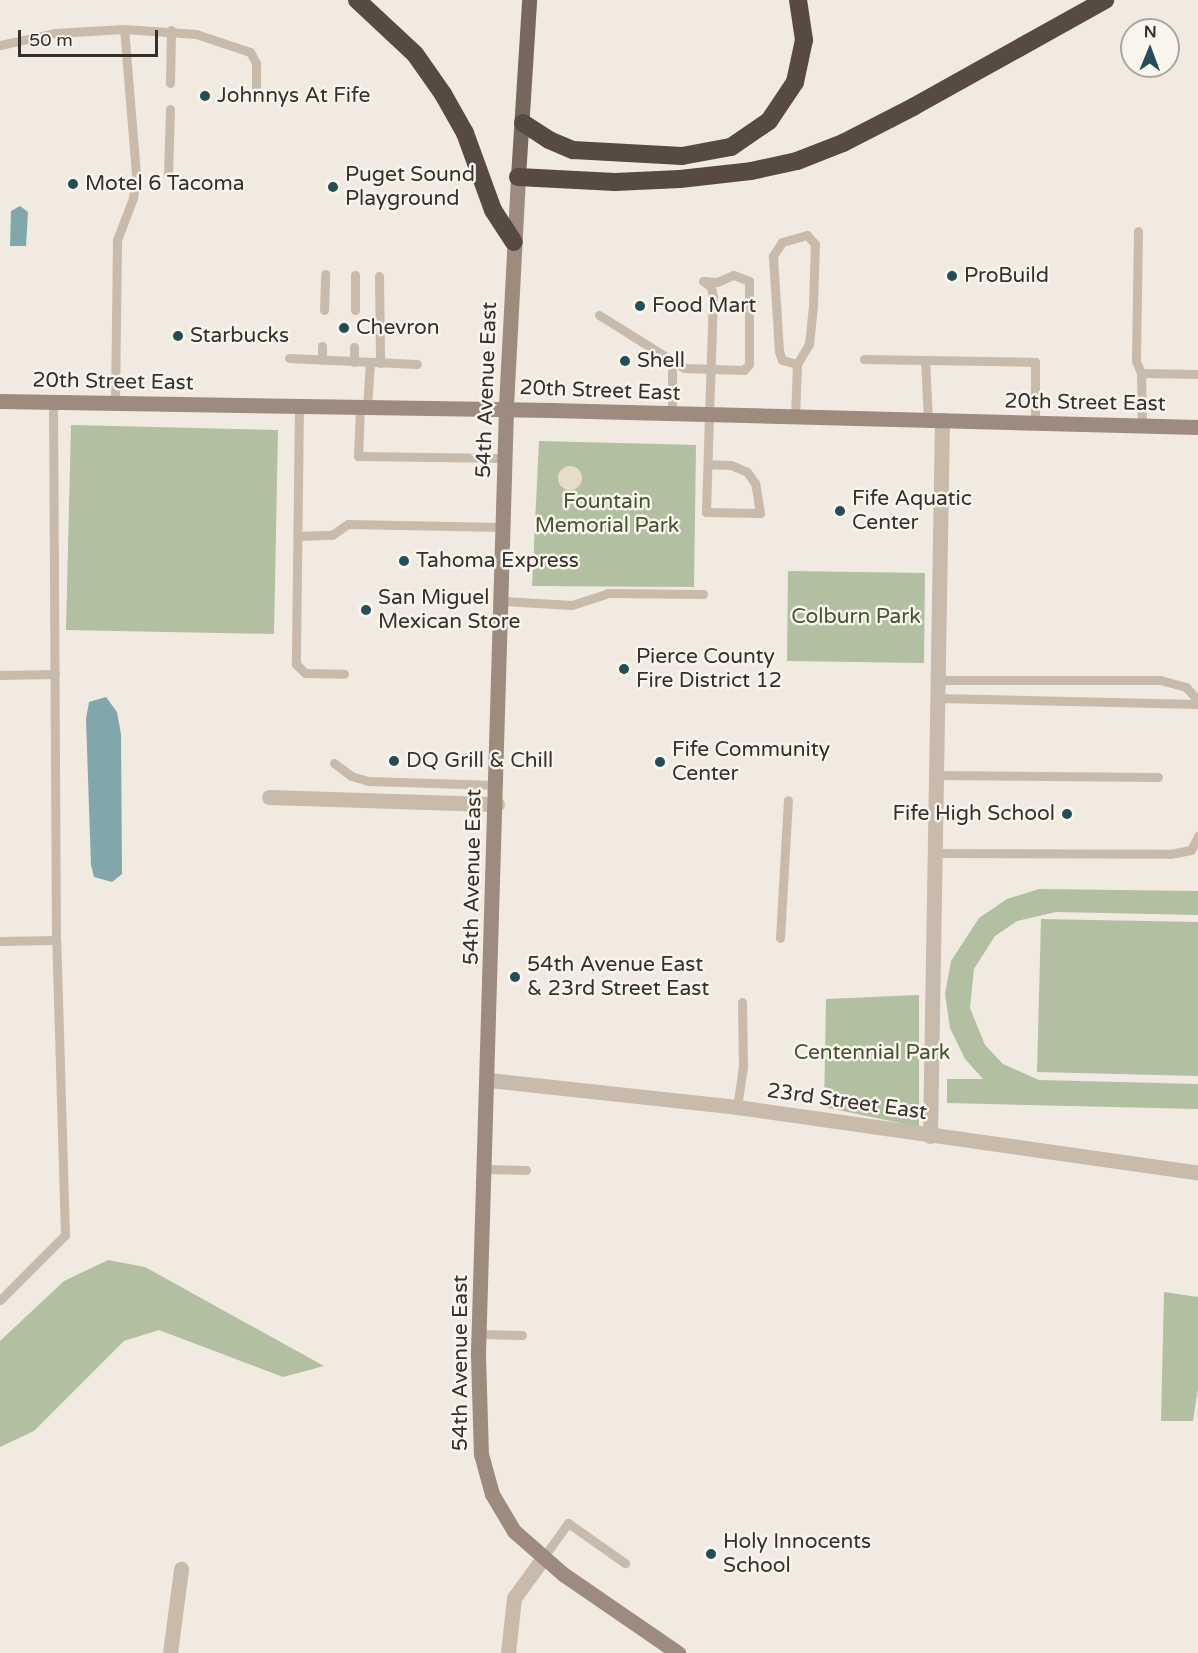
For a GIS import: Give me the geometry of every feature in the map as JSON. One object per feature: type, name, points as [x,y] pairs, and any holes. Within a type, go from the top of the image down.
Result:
[{"type":"highway","points":[[357,0],[415,54],[443,94],[465,133],[493,210],[514,242]]},
{"type":"highway","points":[[523,123],[549,140],[573,150],[682,156],[731,147],[769,121],[795,82],[804,40],[798,0]]},
{"type":"highway","points":[[518,177],[615,182],[751,171],[797,161],[843,143],[903,112],[1105,0]]},
{"type":"main road","name":"54th Avenue East","points":[[529,0],[514,242],[502,527],[497,804],[479,1334],[483,1468],[499,1509],[514,1531],[543,1558],[678,1653]]},
{"type":"main road","name":"20th Street East","points":[[0,401],[506,409],[1198,427]]},
{"type":"street","points":[[930,1136],[937,698],[935,420]]},
{"type":"street","points":[[269,798],[497,804]]},
{"type":"street","name":"23rd Street East","points":[[489,1080],[737,1107],[1198,1173]]},
{"type":"street","points":[[508,1653],[514,1598],[543,1558]]},
{"type":"street","points":[[170,1653],[181,1569]]},
{"type":"lane","points":[[115,403],[117,240],[133,198],[136,174],[124,29]]},
{"type":"lane","points":[[0,45],[55,33],[124,29],[171,30],[207,36],[250,52],[256,63],[256,95]]},
{"type":"lane","points":[[170,83],[171,30]]},
{"type":"lane","points":[[168,174],[170,109]]},
{"type":"lane","points":[[1138,231],[1136,362],[1141,373],[1142,425]]},
{"type":"lane","points":[[795,417],[797,364],[809,344],[813,306],[815,244],[807,235],[782,242],[773,256],[779,351],[782,360],[797,364]]},
{"type":"lane","points":[[324,310],[325,274]]},
{"type":"lane","points":[[355,275],[355,310]]},
{"type":"lane","points":[[599,315],[672,362],[691,370],[710,370],[747,369],[751,285],[740,275],[703,281],[713,294],[710,370],[706,512],[760,513],[755,483],[747,472],[731,465],[708,464]]},
{"type":"lane","points":[[379,276],[380,363]]},
{"type":"lane","points":[[322,346],[322,360]]},
{"type":"lane","points":[[354,347],[354,362]]},
{"type":"lane","points":[[289,358],[417,364]]},
{"type":"lane","points":[[864,359],[1035,362],[1035,423]]},
{"type":"lane","points":[[925,360],[935,420]]},
{"type":"lane","points":[[370,362],[358,456],[505,458]]},
{"type":"lane","points":[[672,362],[672,414]]},
{"type":"lane","points":[[1141,373],[1198,374]]},
{"type":"lane","points":[[0,1300],[65,1235],[56,940],[56,674],[52,402]]},
{"type":"lane","points":[[299,406],[296,664],[305,673],[344,674]]},
{"type":"lane","points":[[297,536],[332,535],[348,525],[502,527]]},
{"type":"lane","points":[[501,601],[572,605],[608,593],[704,594]]},
{"type":"lane","points":[[0,675],[56,674]]},
{"type":"lane","points":[[937,680],[1160,680],[1186,687],[1198,702]]},
{"type":"lane","points":[[937,698],[1198,702]]},
{"type":"lane","points":[[334,763],[351,776],[368,782],[497,785]]},
{"type":"lane","points":[[936,775],[1158,777]]},
{"type":"lane","points":[[780,938],[788,800]]},
{"type":"lane","points":[[935,853],[1156,855],[1195,852],[1198,836]]},
{"type":"lane","points":[[0,941],[56,940]]},
{"type":"lane","points":[[737,1107],[743,1067],[742,1002]]},
{"type":"lane","points":[[486,1169],[526,1170]]},
{"type":"lane","points":[[479,1334],[522,1335]]},
{"type":"lane","points":[[543,1558],[568,1523],[625,1563]]},
{"type":"green space","points":[[71,425],[278,430],[274,634],[66,630]]},
{"type":"green space","name":"Fountain Memorial Park","points":[[539,441],[696,445],[694,587],[532,586]]},
{"type":"green space","name":"Colburn Park","points":[[788,571],[925,573],[924,663],[787,661]]},
{"type":"green space","points":[[1039,889],[1198,891],[1198,915],[1056,912],[1017,921],[995,936],[974,969],[970,1008],[985,1045],[1003,1064],[1039,1080],[1198,1084],[1198,1109],[947,1103],[947,1079],[983,1079],[965,1059],[950,1028],[945,994],[951,961],[979,918],[1007,899]]},
{"type":"green space","points":[[1041,919],[1198,922],[1198,1076],[1037,1072]]},
{"type":"green space","name":"Centennial Park","points":[[919,995],[919,1127],[824,1107],[826,999]]},
{"type":"green space","points":[[108,1260],[145,1267],[324,1366],[283,1377],[159,1330],[124,1341],[34,1431],[0,1447],[0,1341],[64,1281]]},
{"type":"green space","points":[[1164,1292],[1198,1297],[1198,1388],[1193,1421],[1161,1421]]},
{"type":"shaded area","points":[[570,466],[578,470],[582,478],[578,486],[570,490],[562,486],[558,478],[562,470]]},
{"type":"water","points":[[20,206],[28,212],[26,246],[10,246],[11,211]]},
{"type":"water","points":[[106,697],[117,712],[121,734],[122,874],[112,882],[94,877],[91,865],[86,719],[89,702]]},
{"type":"place","name":"Johnnys At Fife","points":[[205,96]]},
{"type":"place","name":"Motel 6 Tacoma","points":[[73,184]]},
{"type":"place","name":"Puget Sound Playground","points":[[333,187]]},
{"type":"place","name":"ProBuild","points":[[952,276]]},
{"type":"place","name":"Food Mart","points":[[640,306]]},
{"type":"place","name":"Chevron","points":[[344,328]]},
{"type":"place","name":"Starbucks","points":[[178,336]]},
{"type":"place","name":"Shell","points":[[625,361]]},
{"type":"place","name":"Fife Aquatic Center","points":[[840,511]]},
{"type":"place","name":"Tahoma Express","points":[[404,561]]},
{"type":"place","name":"San Miguel Mexican Store","points":[[366,610]]},
{"type":"place","name":"Pierce County Fire District 12","points":[[624,669]]},
{"type":"place","name":"DQ Grill & Chill","points":[[394,761]]},
{"type":"place","name":"Fife Community Center","points":[[660,762]]},
{"type":"place","name":"Fife High School","points":[[1067,814]]},
{"type":"place","name":"54th Avenue East & 23rd Street East","points":[[515,977]]},
{"type":"place","name":"Holy Innocents School","points":[[711,1554]]}]
